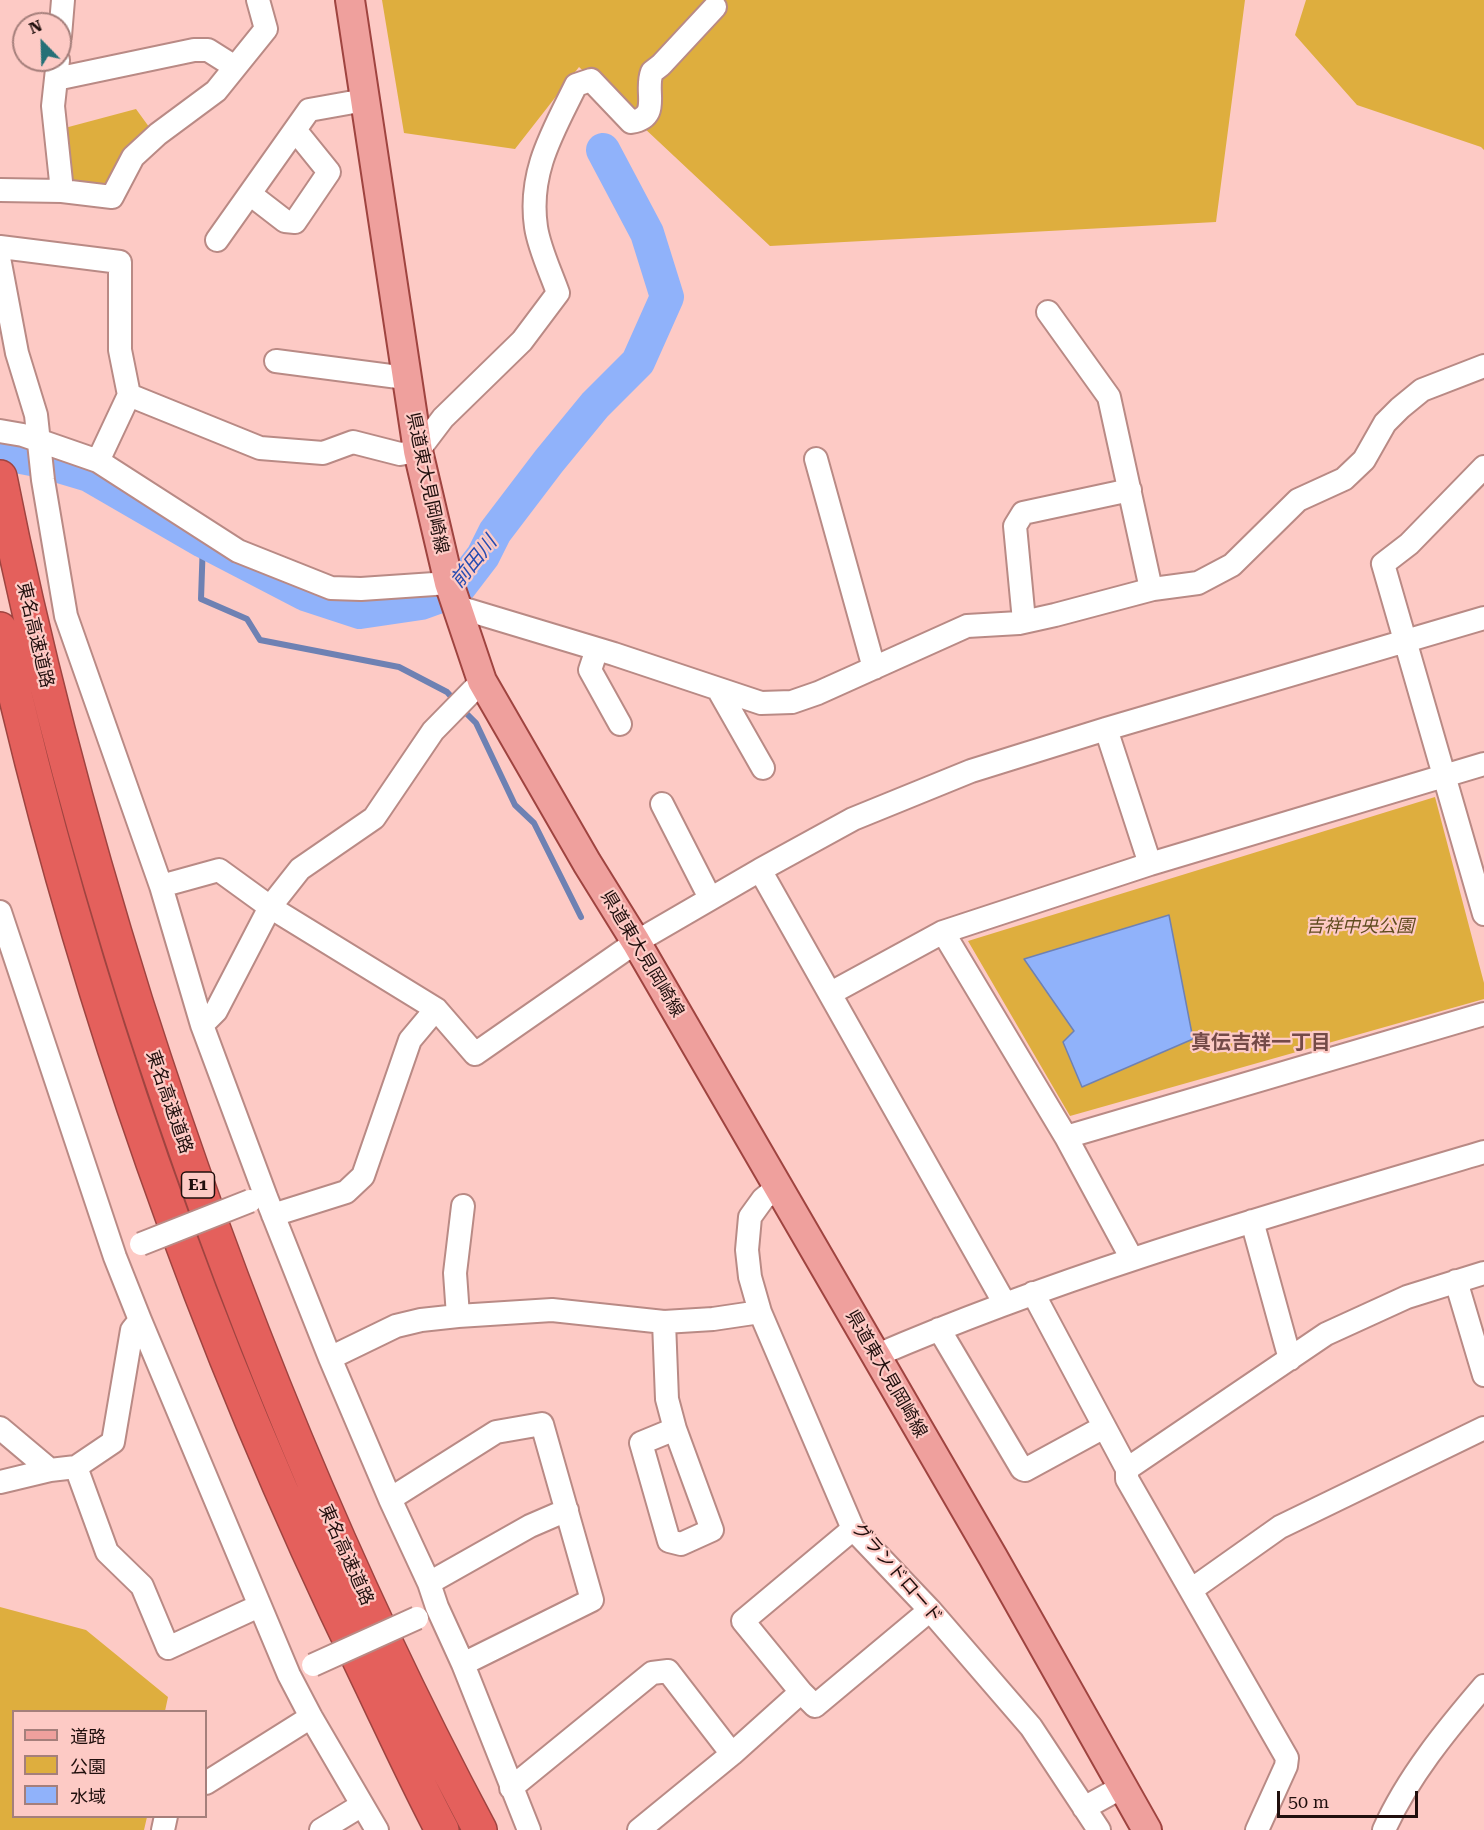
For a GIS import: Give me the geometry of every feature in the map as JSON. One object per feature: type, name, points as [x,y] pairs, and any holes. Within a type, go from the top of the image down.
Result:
[{"type":"highway","name":"東名高速道路","points":[[0,477],[58,733],[102,894],[169,1105],[227,1266],[295,1439],[357,1583],[480,1830]]},
{"type":"highway","name":"東名高速道路","points":[[0,629],[71,905],[138,1118],[194,1276],[260,1442],[328,1596],[442,1830]]},
{"type":"main road","name":"県道東大見岡崎線","points":[[350,0],[418,451],[454,595],[482,681],[779,1186],[1124,1786],[1147,1830]]},
{"type":"street","points":[[0,190],[62,191],[112,197],[133,157],[158,134],[216,92],[266,29],[258,0]]},
{"type":"street","points":[[129,395],[260,448],[323,453],[353,442],[400,454],[418,451],[443,418],[522,341],[558,293],[536,228],[535,184],[544,152],[576,85],[591,80],[632,122],[641,121],[649,113],[652,72],[715,7]]},
{"type":"street","points":[[72,68],[194,50],[208,50],[235,67]]},
{"type":"street","points":[[57,72],[53,106],[62,191]]},
{"type":"street","points":[[217,240],[309,110],[365,100]]},
{"type":"street","points":[[250,194],[285,222],[295,222],[329,172],[295,130]]},
{"type":"street","points":[[0,247],[120,262],[120,350],[129,395],[98,461]]},
{"type":"street","points":[[0,263],[17,353],[36,416],[43,480],[66,616],[161,886],[202,1025],[263,1204],[429,1583],[529,1830]]},
{"type":"street","points":[[1047,312],[1110,397],[1151,589]]},
{"type":"street","points":[[276,361],[406,378]]},
{"type":"street","points":[[0,431],[23,435],[98,461],[238,550],[331,588],[454,595],[597,649],[761,704],[792,702],[818,693],[967,626],[1024,621],[1151,589],[1198,583],[1232,565],[1298,500],[1344,479],[1364,460],[1385,423],[1422,390],[1484,366]]},
{"type":"street","points":[[816,459],[874,668]]},
{"type":"street","points":[[1484,467],[1409,544],[1383,564],[1444,775],[1479,880],[1484,914]]},
{"type":"street","points":[[1024,621],[1015,526],[1023,513],[1130,489]]},
{"type":"street","points":[[161,886],[219,870],[270,907],[436,1009],[475,1054],[636,942],[853,819],[971,771],[1484,618]]},
{"type":"street","points":[[597,649],[590,670],[620,724]]},
{"type":"street","points":[[202,1025],[216,1011],[270,907],[300,869],[374,818],[433,731],[482,681]]},
{"type":"street","points":[[718,689],[763,768]]},
{"type":"street","points":[[1106,729],[1150,864]]},
{"type":"street","points":[[831,993],[943,932],[1150,864],[1484,764]]},
{"type":"street","points":[[662,804],[710,898]]},
{"type":"street","points":[[760,870],[1005,1304]]},
{"type":"street","points":[[0,912],[115,1257],[140,1320],[289,1675],[310,1717],[377,1830]]},
{"type":"street","points":[[943,932],[1066,1137],[1132,1259]]},
{"type":"street","points":[[115,1257],[141,1244],[263,1204],[346,1192],[363,1176],[410,1040],[436,1009]]},
{"type":"street","points":[[1066,1137],[1484,1014]]},
{"type":"street","points":[[875,1356],[1033,1293],[1132,1259],[1484,1152]]},
{"type":"street","name":"グランドロード","points":[[779,1186],[763,1199],[750,1218],[747,1250],[750,1277],[760,1312],[854,1529],[930,1610],[1031,1727],[1099,1830]]},
{"type":"street","points":[[458,1316],[456,1273],[464,1206]]},
{"type":"street","points":[[1252,1221],[1290,1359]]},
{"type":"street","points":[[1127,1469],[1326,1334],[1407,1297],[1484,1272]]},
{"type":"street","points":[[1456,1281],[1484,1375]]},
{"type":"street","points":[[1033,1293],[1127,1469],[1127,1479],[1287,1758],[1286,1766],[1257,1830]]},
{"type":"street","points":[[330,1358],[396,1326],[421,1320],[458,1316],[552,1310],[663,1322],[713,1319],[760,1312]]},
{"type":"street","points":[[0,1482],[51,1470],[76,1467],[113,1442],[132,1330],[140,1320]]},
{"type":"street","points":[[663,1322],[667,1399],[675,1429],[712,1530],[681,1544],[669,1541],[641,1443],[675,1429]]},
{"type":"street","points":[[939,1329],[1022,1469],[1025,1470],[1104,1427]]},
{"type":"street","points":[[390,1498],[496,1432],[542,1424],[592,1600],[463,1664]]},
{"type":"street","points":[[0,1428],[51,1470]]},
{"type":"street","points":[[1191,1590],[1280,1527],[1484,1428]]},
{"type":"street","points":[[76,1467],[107,1552],[142,1586],[168,1648],[259,1606]]},
{"type":"street","points":[[429,1583],[530,1526],[567,1510]]},
{"type":"street","points":[[854,1529],[743,1621],[815,1707],[930,1610]]},
{"type":"street","points":[[289,1675],[437,1607]]},
{"type":"street","points":[[511,1788],[652,1673],[668,1671],[732,1754]]},
{"type":"street","points":[[1384,1830],[1393,1809],[1448,1728],[1484,1686]]},
{"type":"street","points":[[639,1830],[732,1754],[801,1692]]},
{"type":"street","points":[[207,1782],[310,1717]]},
{"type":"street","points":[[1084,1808],[1124,1786]]},
{"type":"street","points":[[321,1830],[362,1805]]},
{"type":"green space","points":[[382,0],[1245,0],[1216,222],[770,246],[579,67],[515,149],[404,133]]},
{"type":"green space","points":[[1306,0],[1484,0],[1484,150],[1481,147],[1357,105],[1295,35]]},
{"type":"green space","points":[[136,109],[152,131],[108,188],[73,186],[61,129]]},
{"type":"green space","name":"吉祥中央公園","points":[[1435,797],[1484,983],[1484,999],[1070,1116],[968,941]]},
{"type":"green space","points":[[0,1607],[86,1630],[168,1697],[165,1710],[12,1710],[12,1818],[147,1818],[144,1830],[0,1830]]},
{"type":"water","points":[[1169,915],[1193,1039],[1082,1087],[1063,1042],[1074,1031],[1024,959]]},
{"type":"waterway","name":"前田川","points":[[0,453],[42,461],[89,475],[203,541],[305,594],[360,612],[421,603],[457,590],[483,556],[495,532],[549,461],[595,405],[638,362],[667,297],[647,233],[603,150]]},
{"type":"waterway","points":[[203,541],[201,599],[247,619],[260,640],[399,667],[447,692],[455,701]]},
{"type":"waterway","points":[[462,709],[476,723],[515,805],[534,823],[581,917]]},
{"type":"district","name":"真伝吉祥一丁目","points":[[1261,1043]]}]
